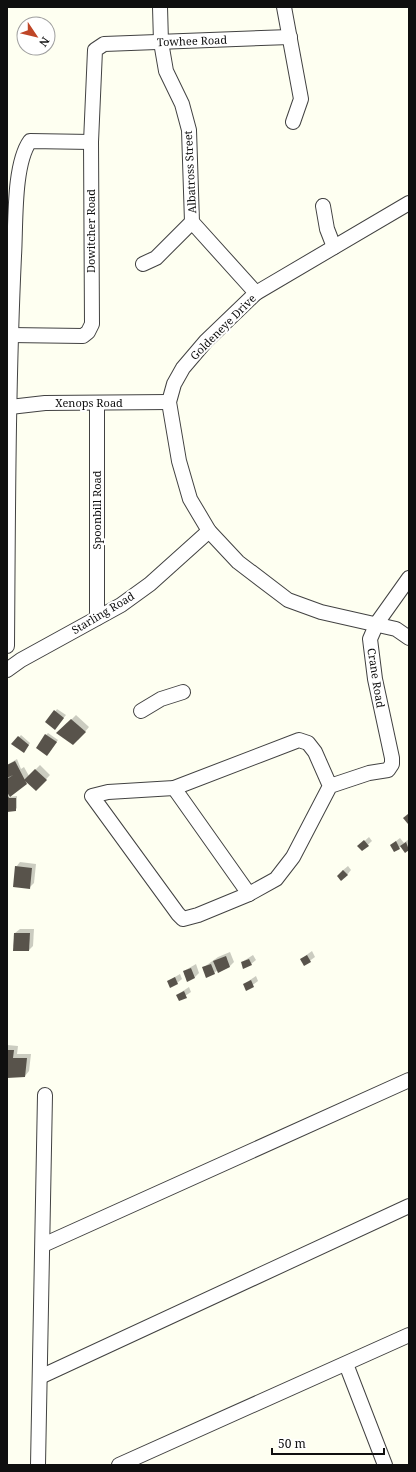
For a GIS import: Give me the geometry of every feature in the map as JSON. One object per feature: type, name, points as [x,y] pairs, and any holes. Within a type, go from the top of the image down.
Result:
[{"type":"street","name":"Albatross Street","points":[[160,7],[161,42],[166,71],[182,104],[189,130],[192,222],[256,293]]},
{"type":"street","points":[[284,7],[301,99],[293,122]]},
{"type":"street","name":"Towhee Road","points":[[95,50],[104,44],[290,37]]},
{"type":"street","name":"Dowitcher Road","points":[[10,335],[83,336],[88,332],[92,324],[91,142],[95,50]]},
{"type":"street","points":[[7,646],[10,335],[18,181],[24,148],[30,141],[91,142]]},
{"type":"street","name":"Goldeneye Drive","points":[[409,204],[334,246],[256,293],[206,341],[183,368],[174,384],[169,402],[179,461],[190,499],[209,531],[238,562],[288,600],[321,612],[377,623],[396,629],[409,638]]},
{"type":"street","points":[[323,206],[326,229],[334,246]]},
{"type":"street","points":[[143,264],[156,258],[192,222]]},
{"type":"street","name":"Xenops Road","points":[[10,407],[45,403],[169,402]]},
{"type":"street","name":"Spoonbill Road","points":[[96,403],[96,618]]},
{"type":"street","name":"Starling Road","points":[[7,670],[21,660],[121,605],[150,584],[209,531]]},
{"type":"street","name":"Crane Road","points":[[330,786],[368,773],[388,770],[392,764],[375,679],[370,639],[377,623],[409,578]]},
{"type":"street","points":[[141,711],[162,699],[183,692]]},
{"type":"street","points":[[299,740],[308,743],[315,752],[330,786],[288,863],[276,879],[248,894],[198,915],[183,919],[92,796],[108,792],[174,788],[299,740]]},
{"type":"street","points":[[174,788],[248,894]]},
{"type":"street","points":[[43,1245],[409,1080]]},
{"type":"street","points":[[38,1465],[45,1096]]},
{"type":"street","points":[[40,1377],[409,1206]]},
{"type":"street","points":[[119,1465],[409,1335]]},
{"type":"street","points":[[346,1364],[385,1465]]},
{"type":"building","points":[[54,710],[64,718],[55,730],[45,722]]},
{"type":"building","points":[[71,719],[86,732],[73,745],[56,733]]},
{"type":"building","points":[[45,734],[57,742],[47,756],[36,748]]},
{"type":"building","points":[[18,736],[29,745],[24,753],[11,744]]},
{"type":"building","points":[[15,761],[27,784],[10,797],[7,792],[7,779],[13,775],[7,778],[7,765]]},
{"type":"building","points":[[35,769],[47,780],[36,791],[24,780]]},
{"type":"building","points":[[7,794],[9,798],[16,798],[16,811],[7,812]]},
{"type":"building","points":[[408,814],[409,823],[408,824],[403,818]]},
{"type":"building","points":[[364,840],[369,846],[362,851],[357,846]]},
{"type":"building","points":[[396,841],[400,849],[394,852],[390,845]]},
{"type":"building","points":[[406,842],[409,850],[405,853],[400,846]]},
{"type":"building","points":[[15,866],[32,868],[30,889],[13,887]]},
{"type":"building","points":[[343,870],[348,875],[341,881],[337,876]]},
{"type":"building","points":[[14,933],[30,933],[29,951],[13,951]]},
{"type":"building","points":[[307,955],[311,962],[304,966],[300,959]]},
{"type":"building","points":[[226,956],[230,967],[218,973],[213,961]]},
{"type":"building","points":[[249,959],[252,965],[243,969],[241,962]]},
{"type":"building","points":[[211,964],[215,974],[206,978],[202,967]]},
{"type":"building","points":[[191,968],[195,978],[187,982],[183,971]]},
{"type":"building","points":[[175,977],[178,984],[170,988],[167,981]]},
{"type":"building","points":[[251,980],[254,987],[246,991],[243,984]]},
{"type":"building","points":[[184,991],[187,998],[179,1001],[176,995]]},
{"type":"building","points":[[7,1050],[14,1050],[13,1058],[27,1058],[25,1077],[7,1078]]}]
